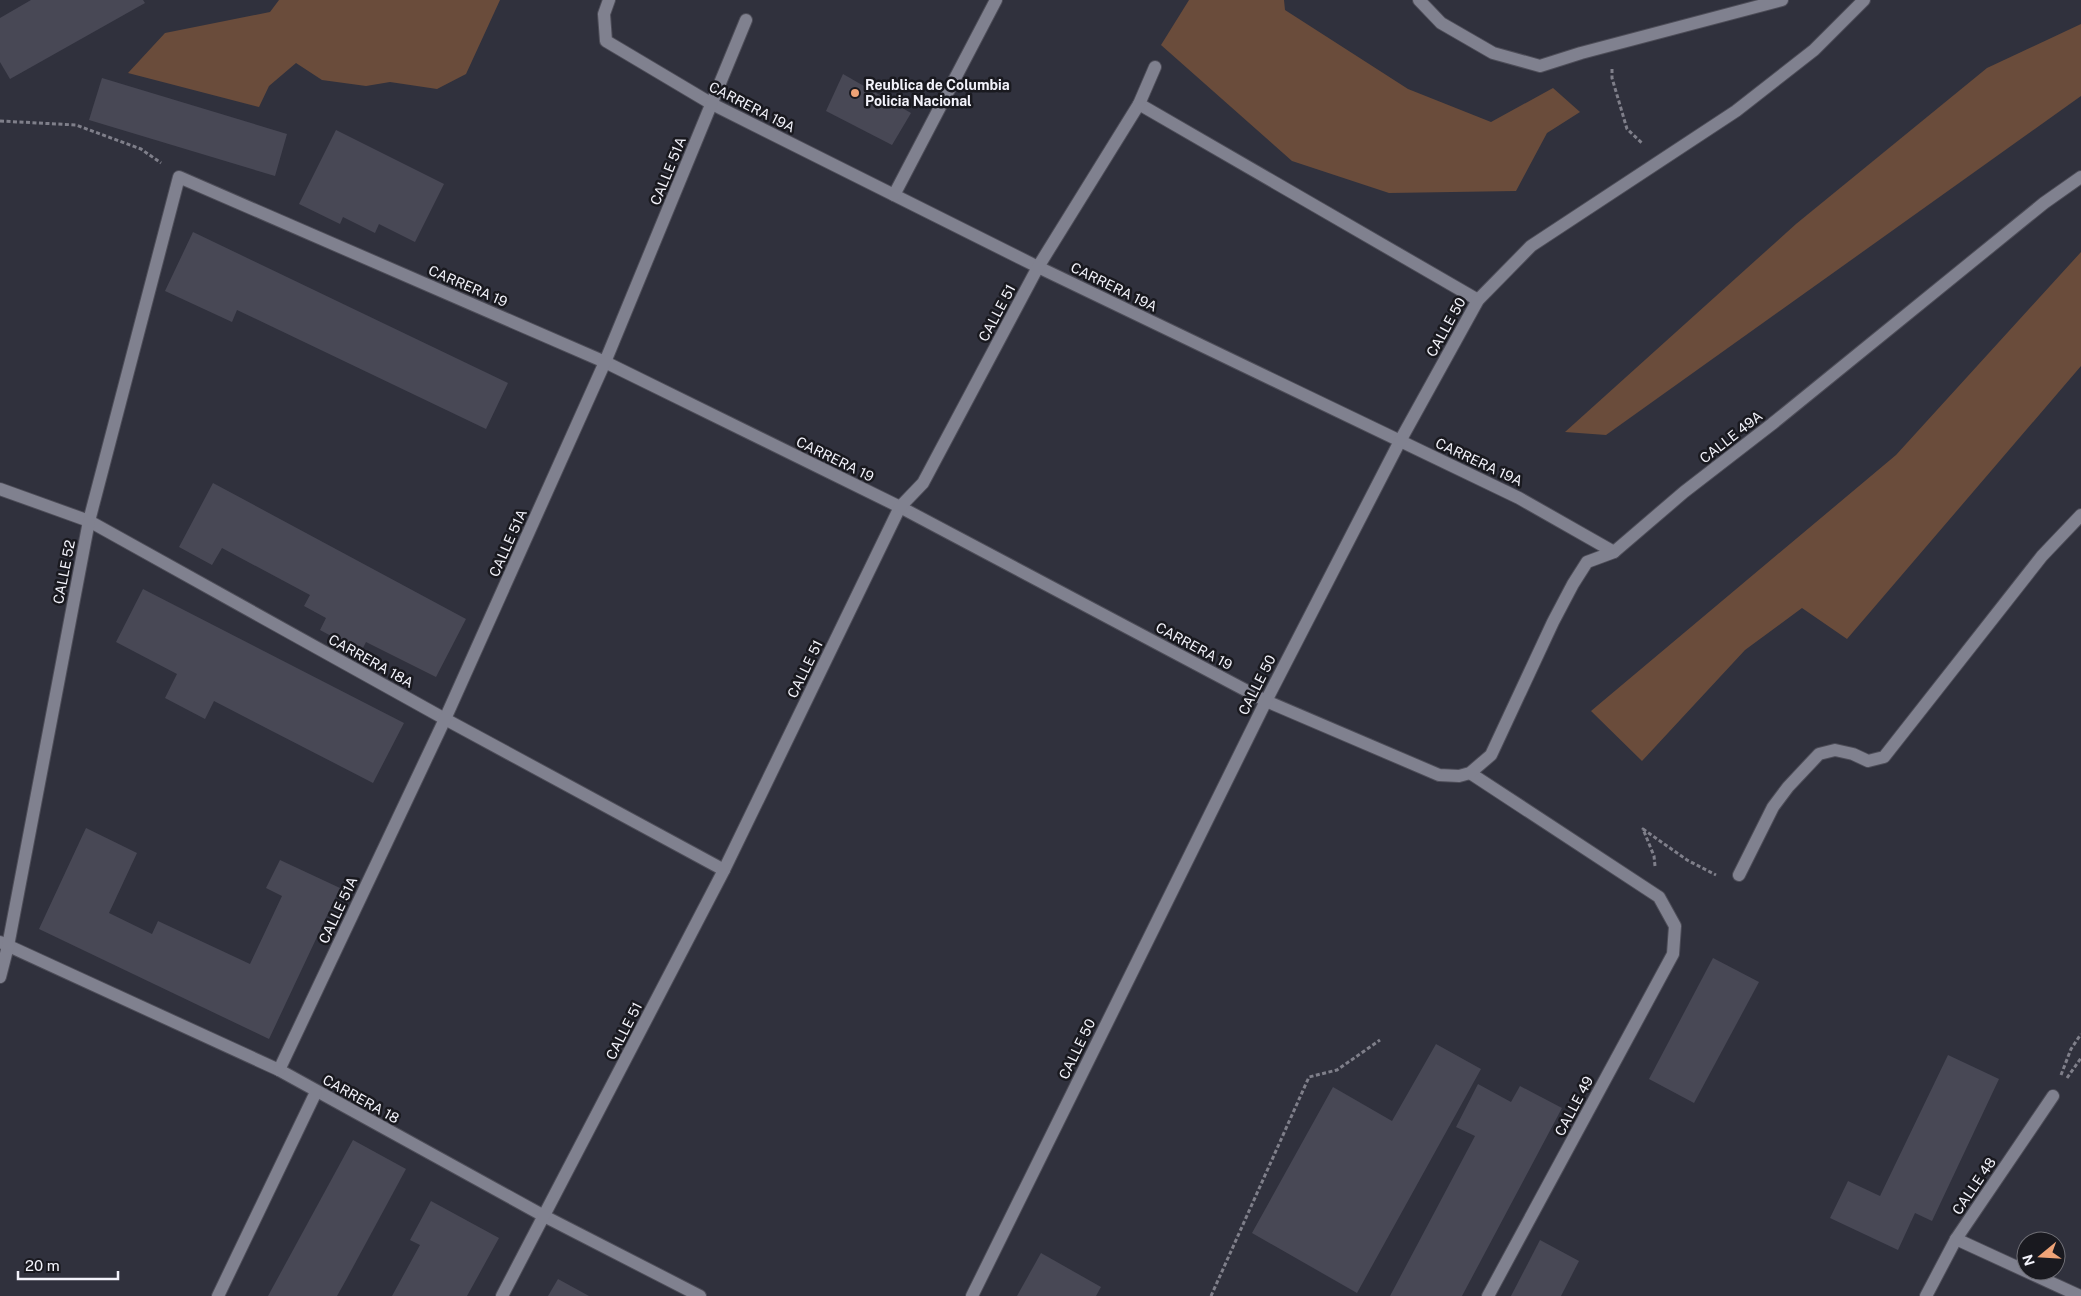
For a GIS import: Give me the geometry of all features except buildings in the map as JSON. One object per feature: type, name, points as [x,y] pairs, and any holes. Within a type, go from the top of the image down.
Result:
[{"type":"street","name":"CARRERA 19A","points":[[609,0],[604,14],[606,41],[712,104],[1038,267],[1519,498],[1614,552]]},
{"type":"street","points":[[894,195],[996,0]]},
{"type":"street","points":[[1419,0],[1441,23],[1493,53],[1540,66],[1611,45],[1782,0]]},
{"type":"street","name":"CALLE 50","points":[[972,1296],[1266,701],[1400,442],[1478,300],[1531,246],[1736,111],[1814,50],[1864,0]]},
{"type":"street","name":"CALLE 51A","points":[[279,1070],[445,719],[605,362],[746,20]]},
{"type":"street","name":"CALLE 51","points":[[502,1296],[724,870],[900,507],[923,483],[1038,267],[1139,104],[1155,67]]},
{"type":"street","points":[[1139,104],[1478,300]]},
{"type":"street","name":"CARRERA 19","points":[[179,177],[605,362],[900,507],[1266,701],[1439,775],[1459,776],[1470,773]]},
{"type":"street","name":"CALLE 52","points":[[0,977],[4,944],[89,521],[179,177]]},
{"type":"street","name":"CALLE 49A","points":[[1470,773],[1491,755],[1553,622],[1587,562],[1614,552],[1684,492],[1772,424],[2044,203],[2081,177]]},
{"type":"street","name":"CARRERA 18A","points":[[0,488],[89,521],[445,719],[724,870]]},
{"type":"street","points":[[1739,875],[1773,807],[1788,787],[1819,754],[1835,750],[1853,754],[1868,761],[1884,757],[2042,556],[2081,516]]},
{"type":"street","points":[[1470,773],[1659,897]]},
{"type":"street","name":"CALLE 49","points":[[1488,1296],[1673,954],[1675,926],[1659,897]]},
{"type":"street","name":"CARRERA 18","points":[[4,944],[279,1070],[544,1216],[700,1296]]},
{"type":"street","points":[[218,1296],[316,1092]]},
{"type":"street","name":"CALLE 48","points":[[1926,1296],[1956,1239],[2053,1096]]},
{"type":"street","points":[[1956,1239],[2080,1296]]},
{"type":"path","points":[[1611,45],[1612,78],[1627,129],[1659,161]]},
{"type":"path","points":[[0,121],[76,125],[141,149],[179,177]]},
{"type":"path","points":[[1659,897],[1654,856],[1643,829],[1687,860],[1734,885],[1739,875]]},
{"type":"path","points":[[2053,1096],[2070,1048],[2081,1034]]},
{"type":"path","points":[[1211,1296],[1309,1077],[1337,1070],[1380,1040]]},
{"type":"shaded area","points":[[279,0],[500,0],[466,74],[437,89],[390,82],[366,86],[322,80],[296,63],[269,86],[259,107],[128,73],[165,33],[270,12]]},
{"type":"shaded area","points":[[1189,0],[1284,0],[1285,10],[1408,89],[1491,122],[1553,88],[1580,112],[1547,133],[1516,191],[1389,193],[1292,161],[1161,45]]},
{"type":"shaded area","points":[[2081,24],[2081,96],[1606,435],[1565,432],[1796,224],[1987,68]]},
{"type":"shaded area","points":[[2081,252],[2081,366],[1847,639],[1802,608],[1745,650],[1642,761],[1591,711],[1896,455]]},
{"type":"place","name":"Reublica de Columbia Policia Nacional","points":[[855,93]]}]
